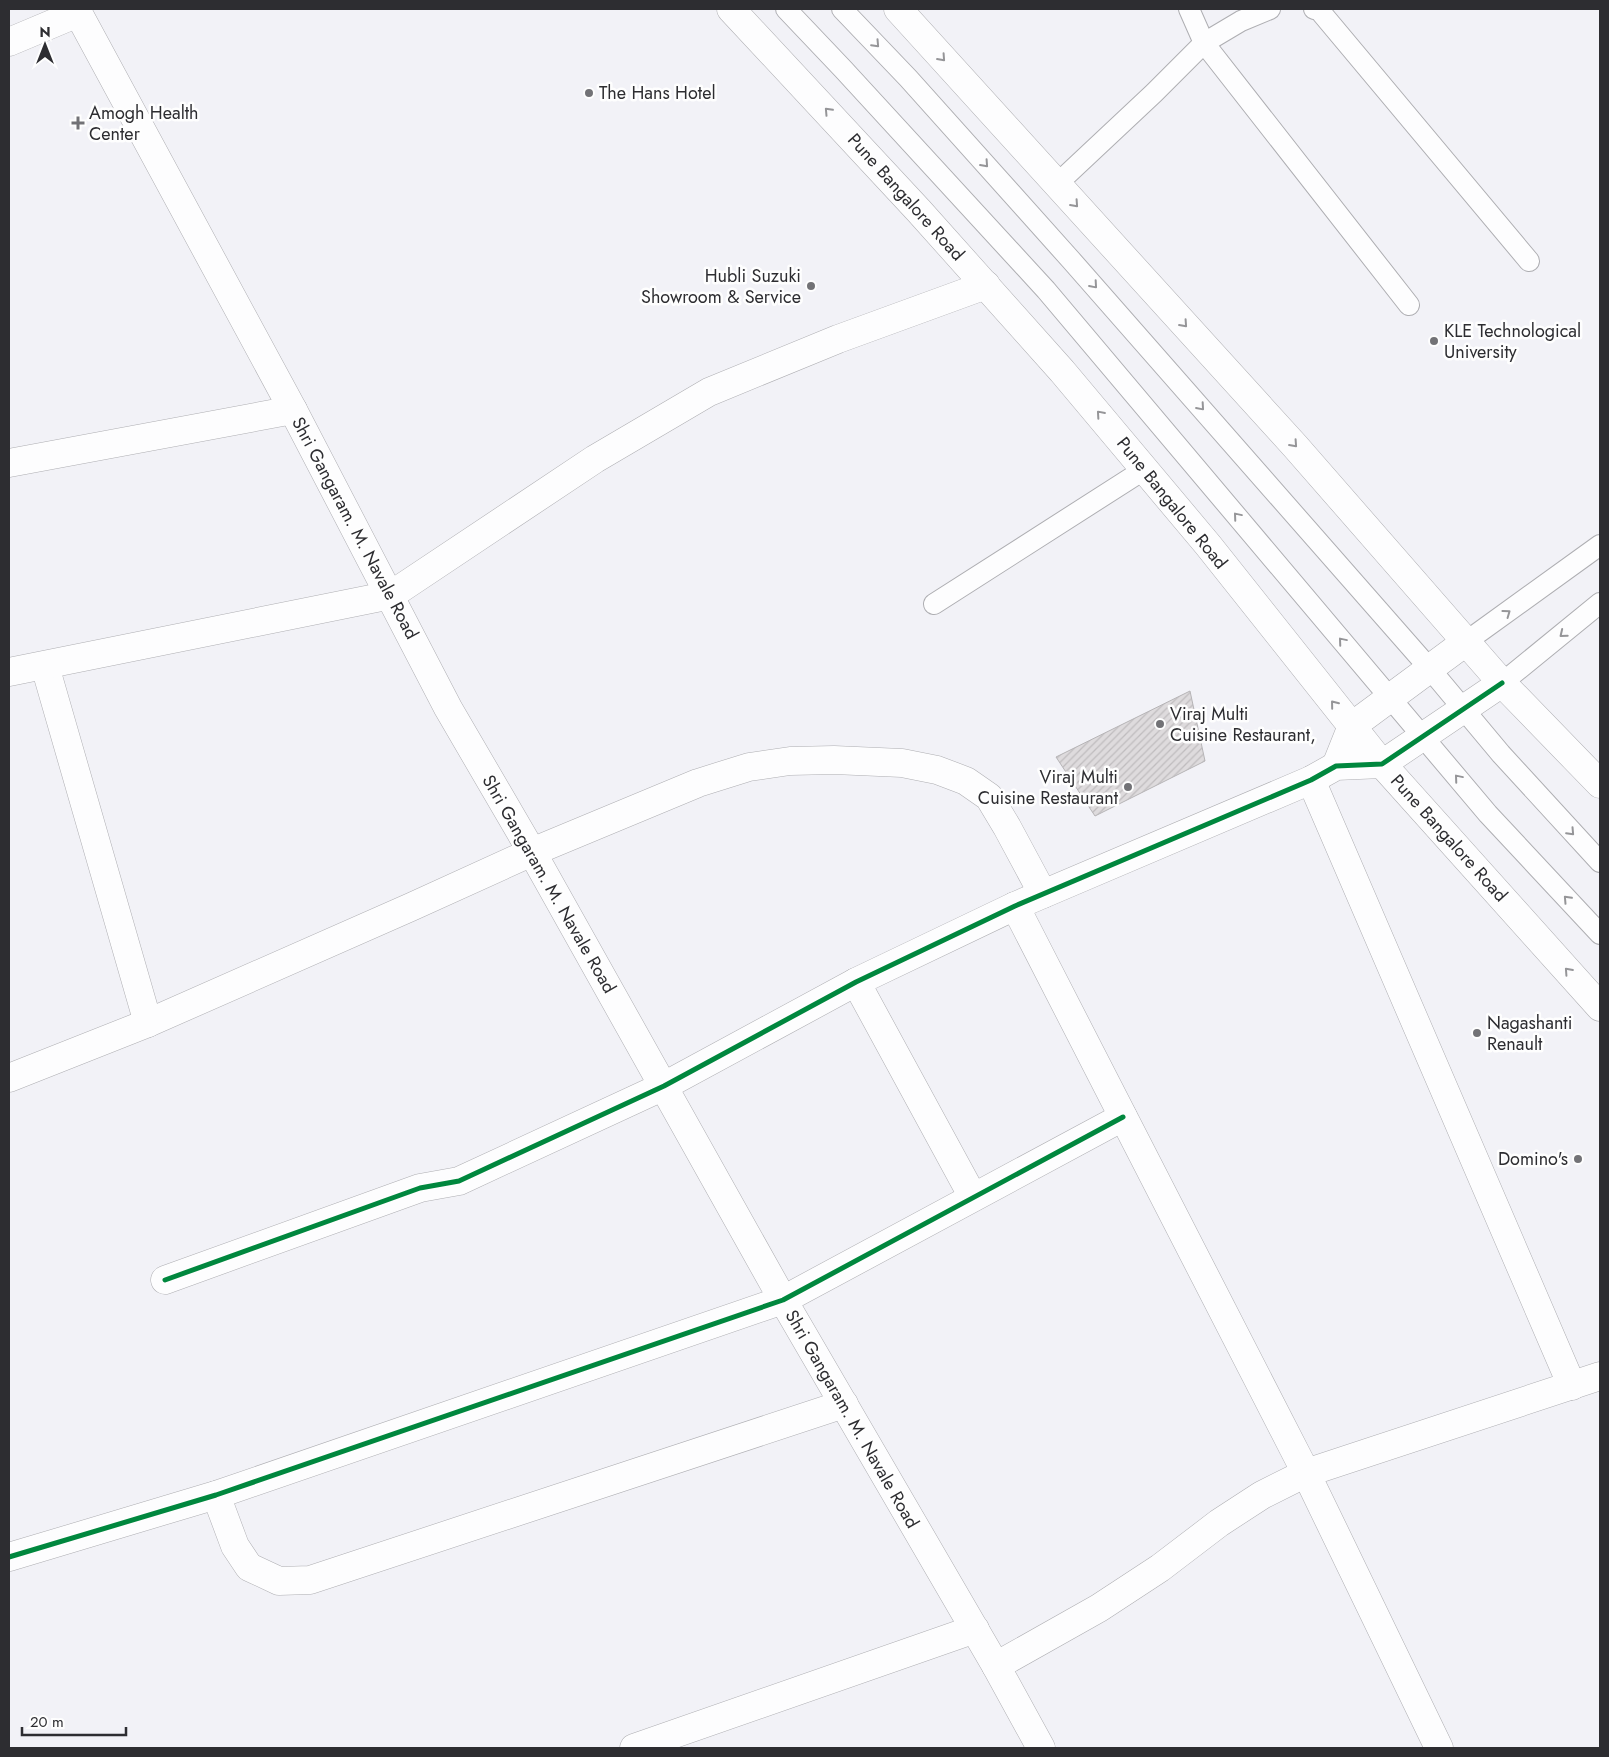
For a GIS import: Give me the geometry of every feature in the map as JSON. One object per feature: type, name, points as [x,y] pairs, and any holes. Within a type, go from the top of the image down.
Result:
[{"type":"street","name":"Pune Bangalore Road","points":[[731,9],[826,108],[1062,371],[1145,469],[1382,764],[1600,1007]]},
{"type":"street","points":[[898,9],[1295,446],[1502,684],[1600,784]]},
{"type":"street","points":[[9,42],[77,11]]},
{"type":"street","name":"Shri Gangaram. M. Navale Road","points":[[77,11],[293,410],[448,708],[532,852],[783,1300],[975,1629],[1041,1748]]},
{"type":"street","points":[[9,672],[390,595],[596,459],[709,392],[838,339],[986,285]]},
{"type":"street","points":[[9,463],[293,410]]},
{"type":"street","points":[[1336,766],[1352,726],[1467,642]]},
{"type":"street","points":[[45,666],[148,1022]]},
{"type":"street","points":[[165,1280],[420,1188],[459,1181],[664,1086],[856,982],[1015,906],[1312,780],[1336,766],[1382,764],[1502,684]]},
{"type":"street","points":[[9,1078],[148,1022],[532,852],[698,783],[748,767],[790,761],[834,760],[902,764],[937,770],[966,781],[989,797],[1043,894]]},
{"type":"street","points":[[1312,780],[1572,1386]]},
{"type":"street","points":[[1015,906],[1306,1473],[1439,1748]]},
{"type":"street","points":[[856,982],[973,1198]]},
{"type":"street","points":[[9,1557],[216,1494],[783,1300],[1123,1117]]},
{"type":"street","points":[[996,1666],[1106,1603],[1160,1568],[1219,1523],[1262,1495],[1306,1473],[1600,1376]]},
{"type":"street","points":[[216,1494],[235,1546],[249,1567],[279,1581],[310,1580],[844,1404]]},
{"type":"street","points":[[634,1748],[975,1629]]},
{"type":"lane","points":[[786,9],[844,69],[1046,290],[1488,814],[1600,934]]},
{"type":"lane","points":[[842,9],[908,78],[1078,267],[1430,668],[1537,794],[1600,862]]},
{"type":"lane","points":[[1189,9],[1204,43],[1409,305]]},
{"type":"lane","points":[[1057,184],[1154,94],[1204,43],[1240,21],[1270,9]]},
{"type":"lane","points":[[1314,9],[1319,10],[1529,261]]},
{"type":"lane","points":[[934,604],[1145,469]]},
{"type":"lane","points":[[1467,642],[1600,544]]},
{"type":"lane","points":[[1502,684],[1600,603]]},
{"type":"building","name":"Viraj Multi Cuisine Restaurant,","points":[[1190,691],[1205,761],[1095,816],[1056,757]]},
{"type":"cycle path","points":[[165,1280],[420,1188],[459,1181],[664,1086],[856,982],[1015,906],[1311,780],[1336,766],[1382,764],[1502,683]]},
{"type":"cycle path","points":[[9,1557],[216,1495],[783,1300],[1123,1117]]},
{"type":"place","name":"The Hans Hotel","points":[[589,93]]},
{"type":"place","name":"Amogh Health Center","points":[[78,123]]},
{"type":"place","name":"Hubli Suzuki Showroom & Service","points":[[811,286]]},
{"type":"place","name":"KLE Technological University","points":[[1434,341]]},
{"type":"place","name":"Viraj Multi Cuisine Restaurant,","points":[[1160,724]]},
{"type":"place","name":"Viraj Multi Cuisine Restaurant","points":[[1128,787]]},
{"type":"place","name":"Nagashanti Renault","points":[[1477,1033]]},
{"type":"place","name":"Domino's","points":[[1578,1159]]}]
